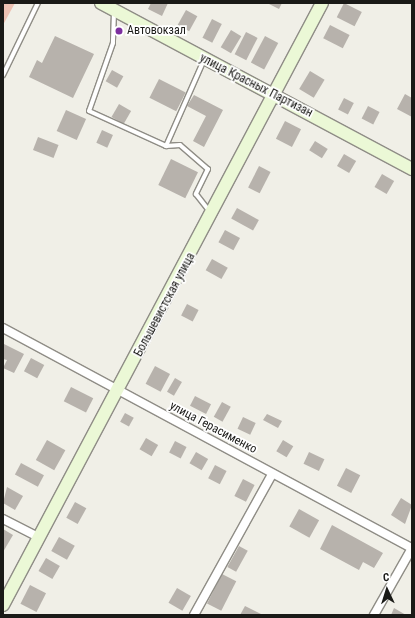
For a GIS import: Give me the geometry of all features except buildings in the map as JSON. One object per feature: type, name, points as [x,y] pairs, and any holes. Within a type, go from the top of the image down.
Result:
[{"type":"main road","name":"улица Красных Партизан","points":[[101,3],[412,169]]},
{"type":"main road","name":"Большевистская улица","points":[[3,605],[38,537],[119,391],[212,216],[322,3]]},
{"type":"street","name":"улица Герасименко","points":[[3,328],[412,548]]},
{"type":"street","points":[[194,615],[272,474]]},
{"type":"street","points":[[3,519],[38,537]]},
{"type":"street","points":[[374,615],[412,548]]},
{"type":"lane","points":[[3,75],[38,3]]},
{"type":"lane","points":[[114,10],[113,43],[89,111],[166,146],[180,145],[208,169],[196,194],[212,216]]},
{"type":"lane","points":[[166,146],[204,59]]},
{"type":"shaded area","points":[[3,3],[15,3],[3,25]]},
{"type":"place","name":"Автовокзал","points":[[119,31]]}]
